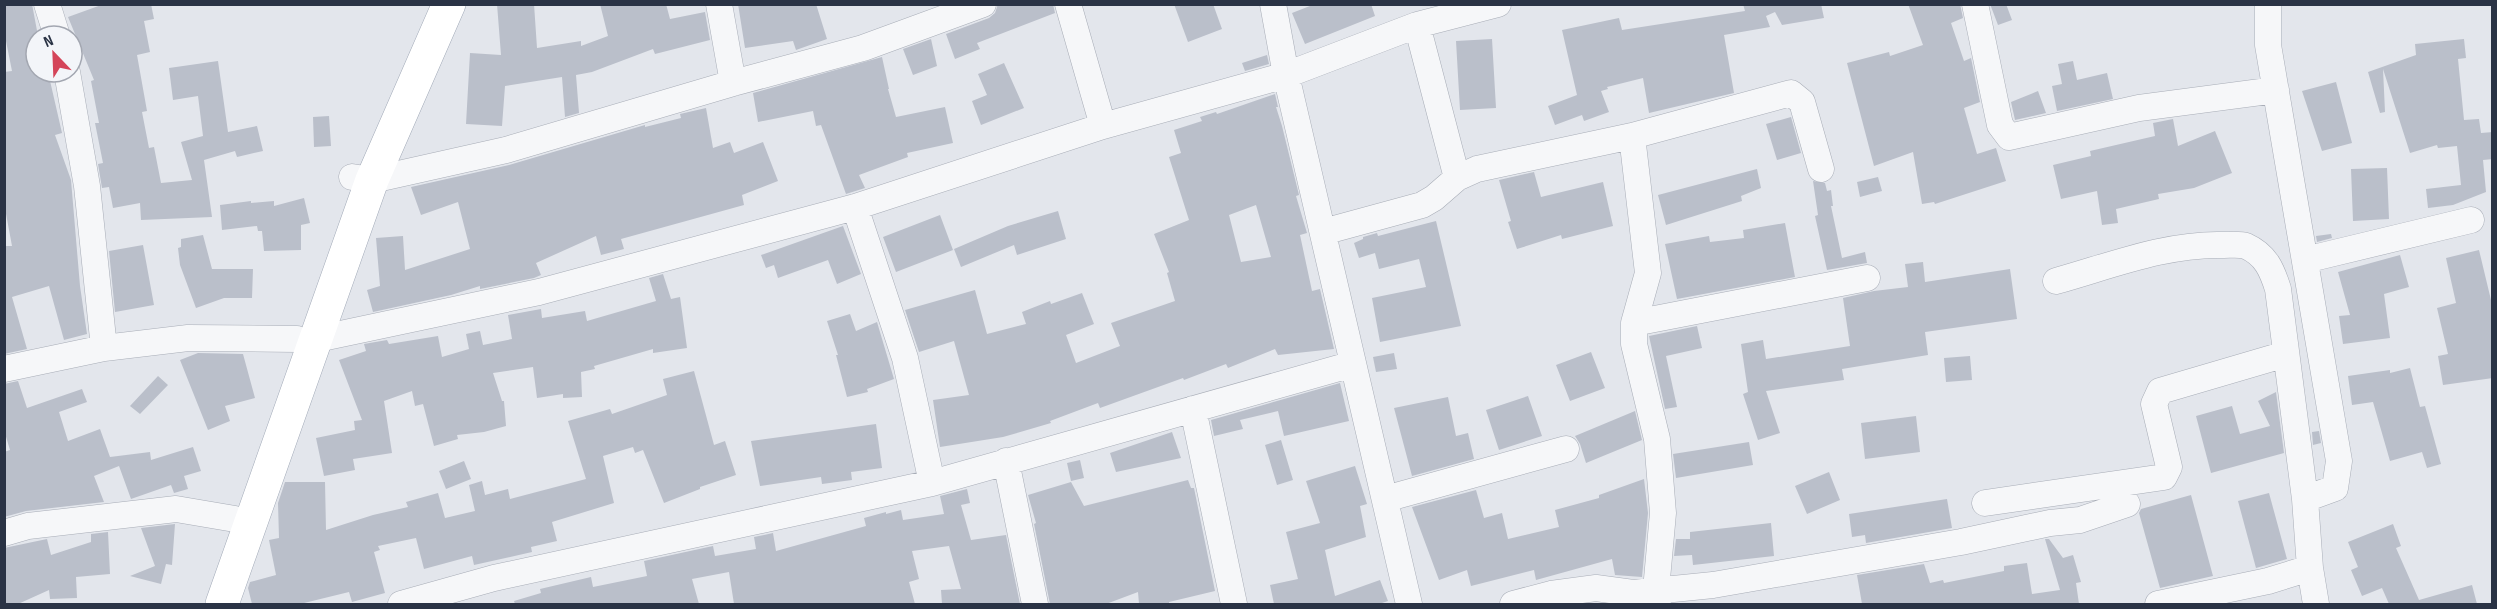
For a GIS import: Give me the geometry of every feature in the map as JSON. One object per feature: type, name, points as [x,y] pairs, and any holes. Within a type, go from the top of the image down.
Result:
[{"type":"main road","points":[[222,604],[307,339],[362,178],[427,4]]},
{"type":"main road","points":[[362,178],[449,4]]},
{"type":"main road","points":[[203,604],[307,339]]},
{"type":"street","points":[[47,4],[53,24]]},
{"type":"street","points":[[719,4],[734,83]]},
{"type":"street","points":[[362,178],[506,150],[863,48],[983,4]]},
{"type":"street","points":[[1068,4],[1102,126]]},
{"type":"street","points":[[1273,4],[1286,75],[1409,604]]},
{"type":"street","points":[[4,369],[104,348],[188,338],[307,339],[539,292],[855,207],[1102,126],[1286,75],[1417,25],[1498,4]]},
{"type":"street","points":[[1975,4],[2000,125],[2010,137],[2139,108],[2276,90]]},
{"type":"street","points":[[2268,4],[2268,45],[2340,461],[2335,488],[2305,499]]},
{"type":"street","points":[[1417,25],[1457,177]]},
{"type":"street","points":[[69,84],[87,186],[104,348]]},
{"type":"street","points":[[1323,232],[1422,205],[1434,198],[1457,177],[1477,169],[1632,136],[1791,93],[1802,102],[1821,169]]},
{"type":"street","points":[[1632,136],[1648,273],[1634,323],[1634,344],[1657,439],[1663,513],[1657,597]]},
{"type":"street","points":[[855,207],[905,358],[932,483]]},
{"type":"street","points":[[2305,260],[2471,220]]},
{"type":"street","points":[[2056,281],[2150,254],[2199,244],[2245,245],[2272,267],[2278,289],[2316,604]]},
{"type":"street","points":[[1634,323],[1867,278]]},
{"type":"street","points":[[1985,503],[2164,477],[2169,467],[2154,404],[2160,391],[2286,354]]},
{"type":"street","points":[[401,604],[494,578],[932,483],[1353,364]]},
{"type":"street","points":[[1193,409],[1234,604]]},
{"type":"street","points":[[1385,499],[1566,449]]},
{"type":"street","points":[[1006,461],[1035,604]]},
{"type":"street","points":[[1513,604],[1551,594],[1596,588],[1657,597],[1713,585],[1961,542],[2023,528],[2080,520],[2127,504]]},
{"type":"street","points":[[4,533],[28,526],[176,509],[235,519]]},
{"type":"street","points":[[2158,604],[2268,581],[2310,568]]},
{"type":"building","points":[[4,4],[32,4],[36,24],[24,24],[24,84],[51,84],[62,133],[55,135],[71,180],[80,286],[87,334],[64,340],[49,286],[12,297],[27,349],[4,354],[4,246],[12,246],[4,203],[4,72],[12,71],[4,31]]},
{"type":"building","points":[[104,4],[151,4],[154,19],[144,21],[150,52],[137,55],[147,111],[142,112],[149,148],[154,147],[161,183],[192,180],[181,142],[203,136],[198,96],[173,100],[169,68],[218,61],[228,132],[257,126],[263,151],[237,157],[235,151],[204,160],[212,217],[141,220],[140,203],[113,208],[109,187],[102,188],[98,164],[103,163],[95,123],[99,123],[91,81],[94,80],[84,56],[84,24],[71,24],[68,17]]},
{"type":"building","points":[[497,4],[534,4],[537,48],[581,41],[581,46],[608,36],[600,4],[666,4],[670,19],[705,12],[710,40],[655,54],[653,49],[592,72],[576,75],[579,113],[565,117],[562,77],[505,86],[502,126],[466,124],[470,53],[501,55]]},
{"type":"building","points":[[738,4],[816,4],[827,39],[796,50],[793,41],[745,48]]},
{"type":"building","points":[[998,4],[1053,4],[1055,13],[977,43],[980,49],[955,59],[946,34],[989,18],[995,13]]},
{"type":"building","points":[[1174,4],[1213,4],[1222,29],[1188,42]]},
{"type":"building","points":[[1315,4],[1371,4],[1375,16],[1305,44],[1292,13]]},
{"type":"building","points":[[1743,4],[1821,4],[1824,18],[1782,25],[1775,12],[1766,16],[1770,27],[1724,35],[1734,93],[1649,113],[1643,78],[1607,87],[1608,89],[1601,91],[1609,112],[1584,121],[1582,115],[1555,125],[1548,106],[1577,95],[1562,30],[1619,18],[1622,30],[1745,11]]},
{"type":"building","points":[[1908,4],[1960,4],[1963,18],[1951,23],[1964,61],[1971,58],[1980,102],[1964,108],[1977,154],[1996,148],[2006,181],[1935,204],[1934,202],[1922,204],[1913,152],[1874,166],[1847,63],[1889,52],[1890,56],[1923,45]]},
{"type":"building","points":[[1990,4],[2006,4],[2012,20],[1998,25]]},
{"type":"building","points":[[931,39],[937,66],[913,75],[903,49]]},
{"type":"building","points":[[1492,39],[1496,108],[1460,110],[1456,41]]},
{"type":"building","points":[[2464,39],[2466,58],[2458,59],[2464,120],[2479,119],[2481,133],[2493,132],[2493,159],[2483,160],[2486,192],[2453,205],[2428,208],[2426,189],[2461,185],[2457,146],[2438,148],[2437,145],[2410,153],[2383,69],[2385,112],[2380,113],[2368,72],[2416,55],[2415,44]]},
{"type":"building","points":[[1267,55],[1269,64],[1245,71],[1242,63]]},
{"type":"building","points":[[882,57],[896,117],[945,107],[953,143],[907,153],[908,157],[859,175],[865,188],[846,194],[821,125],[816,126],[813,111],[758,122],[753,93]]},
{"type":"building","points":[[2073,61],[2077,80],[2107,73],[2113,99],[2057,111],[2052,86],[2062,84],[2058,64]]},
{"type":"building","points":[[1004,63],[1024,108],[981,125],[972,101],[987,95],[978,74]]},
{"type":"building","points":[[2336,82],[2352,143],[2322,151],[2302,91]]},
{"type":"building","points":[[2038,91],[2046,113],[2015,120],[2011,102]]},
{"type":"building","points":[[1275,94],[1278,107],[1276,107],[1299,195],[1296,196],[1307,233],[1300,235],[1312,291],[1320,289],[1334,349],[1278,355],[1275,349],[1228,368],[1226,364],[1100,408],[1098,403],[1050,421],[1051,423],[1003,437],[940,447],[933,400],[969,395],[954,341],[919,352],[905,310],[975,290],[987,334],[1026,324],[1022,312],[1050,301],[1051,304],[1082,293],[1094,324],[1066,335],[1076,363],[1120,346],[1111,323],[1175,301],[1167,273],[1169,272],[1154,234],[1189,220],[1169,157],[1181,153],[1174,130],[1202,121],[1200,117],[1216,112],[1217,114]],"holes":[[[1256,205],[1271,257],[1241,262],[1229,215]]]},
{"type":"building","points":[[706,108],[713,148],[730,142],[734,153],[763,142],[778,181],[742,195],[744,205],[621,239],[624,249],[601,255],[596,236],[536,263],[541,275],[534,278],[480,289],[480,286],[451,295],[373,312],[367,290],[380,286],[376,238],[403,236],[405,270],[470,249],[458,202],[421,215],[411,187],[509,165],[645,125],[645,127],[681,118],[680,114]]},
{"type":"building","points":[[329,116],[331,146],[314,147],[313,117]]},
{"type":"building","points":[[1791,117],[1801,153],[1777,160],[1766,124]]},
{"type":"building","points":[[2173,119],[2178,146],[2215,131],[2232,173],[2194,188],[2158,194],[2159,199],[2116,209],[2118,223],[2102,225],[2097,191],[2061,199],[2053,165],[2091,156],[2090,151],[2155,136],[2153,123]]},
{"type":"building","points":[[2387,168],[2389,219],[2353,221],[2351,169]]},
{"type":"building","points":[[1757,169],[1761,188],[1741,196],[1742,201],[1666,225],[1658,195]]},
{"type":"building","points":[[1534,172],[1541,197],[1603,182],[1613,226],[1562,239],[1561,235],[1517,249],[1508,222],[1511,221],[1499,180]]},
{"type":"building","points":[[1878,177],[1882,191],[1860,197],[1857,182]]},
{"type":"building","points":[[1813,181],[1825,183],[1827,191],[1831,190],[1833,206],[1831,206],[1842,258],[1865,252],[1867,263],[1827,270],[1815,216],[1818,215]]},
{"type":"building","points":[[304,198],[310,223],[301,225],[301,250],[264,251],[262,231],[258,231],[257,226],[222,230],[220,205],[274,201],[274,206]]},
{"type":"building","points":[[1058,211],[1066,239],[1017,255],[1014,245],[961,267],[954,249],[1008,226]]},
{"type":"building","points":[[940,215],[953,250],[896,272],[883,237]]},
{"type":"building","points":[[1436,221],[1461,326],[1380,342],[1372,298],[1426,287],[1419,259],[1379,269],[1375,253],[1359,258],[1354,243],[1363,237],[1377,233],[1378,236]]},
{"type":"building","points":[[1785,223],[1795,277],[1677,299],[1665,244],[1709,236],[1710,242],[1744,238],[1743,230]]},
{"type":"building","points":[[843,226],[861,274],[837,284],[828,260],[778,278],[774,265],[766,268],[761,255]]},
{"type":"building","points":[[2331,234],[2332,238],[2317,242],[2316,236]]},
{"type":"building","points":[[203,235],[212,269],[253,269],[252,298],[224,298],[196,308],[180,265],[178,248],[181,247],[181,239]]},
{"type":"building","points":[[143,245],[154,305],[115,312],[109,251]]},
{"type":"building","points":[[2479,250],[2491,300],[2493,300],[2493,378],[2443,385],[2438,356],[2448,354],[2437,308],[2456,303],[2446,258]]},
{"type":"building","points":[[2400,255],[2409,287],[2384,294],[2390,338],[2343,344],[2339,316],[2350,315],[2338,272]]},
{"type":"building","points":[[1923,262],[1925,282],[2010,269],[2017,319],[1925,332],[1928,355],[1842,369],[1844,380],[1766,391],[1780,433],[1758,440],[1743,394],[1748,392],[1741,344],[1763,340],[1766,359],[1850,346],[1843,298],[1908,287],[1905,264]]},
{"type":"building","points":[[663,274],[671,299],[680,297],[687,348],[653,353],[653,349],[581,372],[582,397],[563,398],[563,394],[537,398],[533,367],[493,373],[502,401],[504,401],[506,426],[484,432],[457,435],[458,439],[434,446],[423,404],[415,406],[412,391],[384,401],[392,453],[353,459],[355,470],[324,476],[316,438],[355,430],[354,421],[362,420],[339,360],[366,351],[364,344],[387,340],[389,344],[438,336],[442,357],[469,349],[466,334],[480,331],[483,345],[512,339],[508,315],[541,309],[542,318],[585,311],[587,321],[656,301],[649,278]]},
{"type":"building","points":[[850,314],[856,331],[877,322],[894,379],[867,389],[868,392],[847,397],[836,355],[838,355],[827,321]]},
{"type":"building","points":[[1697,326],[1702,348],[1666,356],[1677,407],[1665,409],[1649,336]]},
{"type":"building","points":[[1591,352],[1605,388],[1570,401],[1556,365]]},
{"type":"building","points":[[198,353],[243,354],[255,398],[225,406],[230,421],[208,430],[180,360]]},
{"type":"building","points":[[1394,353],[1397,369],[1376,372],[1373,357]]},
{"type":"building","points":[[1970,356],[1972,380],[1946,382],[1944,358]]},
{"type":"building","points":[[2410,368],[2420,407],[2425,406],[2441,464],[2427,468],[2422,452],[2390,461],[2373,402],[2352,405],[2348,376],[2390,370],[2390,373]]},
{"type":"building","points":[[694,371],[714,445],[725,441],[736,475],[700,487],[700,489],[664,503],[643,450],[635,453],[633,447],[603,456],[614,503],[552,522],[557,541],[531,547],[532,552],[474,565],[472,556],[424,569],[416,538],[378,546],[380,550],[374,552],[385,593],[352,602],[349,592],[300,604],[252,604],[248,588],[250,582],[276,575],[269,540],[279,538],[278,503],[285,482],[325,482],[326,530],[408,507],[406,502],[438,493],[445,518],[475,511],[469,485],[482,481],[485,495],[508,489],[510,499],[586,479],[568,421],[610,409],[612,414],[667,395],[663,379]]},
{"type":"building","points":[[158,376],[168,385],[140,414],[130,406]]},
{"type":"building","points":[[18,381],[27,408],[82,389],[87,402],[59,412],[68,441],[100,429],[110,457],[150,452],[151,460],[193,447],[201,471],[184,476],[188,489],[174,493],[171,485],[131,499],[119,466],[94,476],[104,502],[26,511],[4,517],[4,452],[10,450],[4,430],[4,384]]},
{"type":"building","points":[[1340,383],[1349,421],[1284,436],[1278,411],[1240,420],[1243,429],[1214,436],[1211,420]]},
{"type":"building","points":[[2276,392],[2284,453],[2211,473],[2196,416],[2232,406],[2240,434],[2270,426],[2258,401]]},
{"type":"building","points":[[1528,396],[1542,436],[1499,450],[1486,410]]},
{"type":"building","points":[[1448,397],[1456,436],[1468,433],[1474,459],[1412,476],[1394,408]]},
{"type":"building","points":[[1635,411],[1642,440],[1586,463],[1575,436]]},
{"type":"building","points":[[1916,416],[1920,452],[1865,459],[1861,423]]},
{"type":"building","points":[[876,424],[882,468],[851,472],[852,480],[822,484],[821,477],[760,486],[751,441]]},
{"type":"building","points":[[2319,431],[2321,443],[2313,445],[2312,432]]},
{"type":"building","points":[[1172,432],[1181,458],[1116,472],[1110,453]]},
{"type":"building","points":[[1281,440],[1293,480],[1277,485],[1265,445]]},
{"type":"building","points":[[1749,442],[1753,465],[1676,478],[1673,454]]},
{"type":"building","points":[[1080,460],[1084,478],[1071,481],[1067,463]]},
{"type":"building","points":[[464,461],[471,479],[446,489],[439,471]]},
{"type":"building","points":[[1355,466],[1367,504],[1360,506],[1366,537],[1325,550],[1335,596],[1380,580],[1388,601],[1379,604],[1274,604],[1270,585],[1298,579],[1286,532],[1320,523],[1306,481]]},
{"type":"building","points":[[1829,472],[1840,500],[1807,514],[1795,486]]},
{"type":"building","points":[[1644,479],[1648,513],[1642,577],[1615,575],[1612,559],[1536,580],[1534,570],[1471,586],[1467,570],[1439,580],[1412,507],[1476,490],[1484,518],[1502,513],[1508,539],[1559,527],[1555,510],[1599,498],[1599,495]]},
{"type":"building","points":[[1188,480],[1191,488],[1194,488],[1215,591],[1169,602],[1169,604],[1139,604],[1138,592],[1106,604],[1050,604],[1034,524],[1036,523],[1028,495],[1071,482],[1084,506]]},
{"type":"building","points":[[967,489],[970,503],[961,505],[971,540],[1006,535],[1020,604],[942,604],[941,590],[961,589],[949,546],[912,551],[919,579],[909,582],[915,604],[734,604],[729,572],[692,579],[699,604],[515,604],[514,601],[541,593],[540,589],[591,577],[593,587],[647,576],[644,561],[713,546],[715,556],[756,549],[754,537],[773,533],[776,551],[866,526],[864,518],[886,512],[886,514],[901,510],[903,520],[944,514],[940,496]]},
{"type":"building","points":[[2269,493],[2287,559],[2256,568],[2238,501]]},
{"type":"building","points":[[2191,495],[2213,576],[2160,588],[2139,513],[2141,509]]},
{"type":"building","points":[[1947,499],[1952,528],[1866,543],[1865,535],[1852,537],[1849,514]]},
{"type":"building","points":[[1771,523],[1774,556],[1693,565],[1692,555],[1674,556],[1676,539],[1690,539],[1690,532]]},
{"type":"building","points":[[175,524],[172,565],[166,564],[161,584],[130,576],[155,566],[141,528]]},
{"type":"building","points":[[2393,524],[2401,546],[2396,548],[2419,600],[2472,585],[2477,604],[2389,604],[2382,588],[2362,596],[2351,570],[2358,567],[2348,542]]},
{"type":"building","points":[[108,532],[110,574],[76,577],[77,598],[50,599],[49,590],[18,604],[4,604],[4,548],[47,539],[51,555],[91,542],[91,534]]},
{"type":"building","points":[[2045,539],[2049,539],[2063,558],[2073,555],[2081,582],[2076,583],[2079,604],[1862,604],[1857,575],[1924,564],[1930,583],[1943,580],[1944,583],[2004,571],[2004,566],[2027,563],[2032,594],[2060,590]]}]
